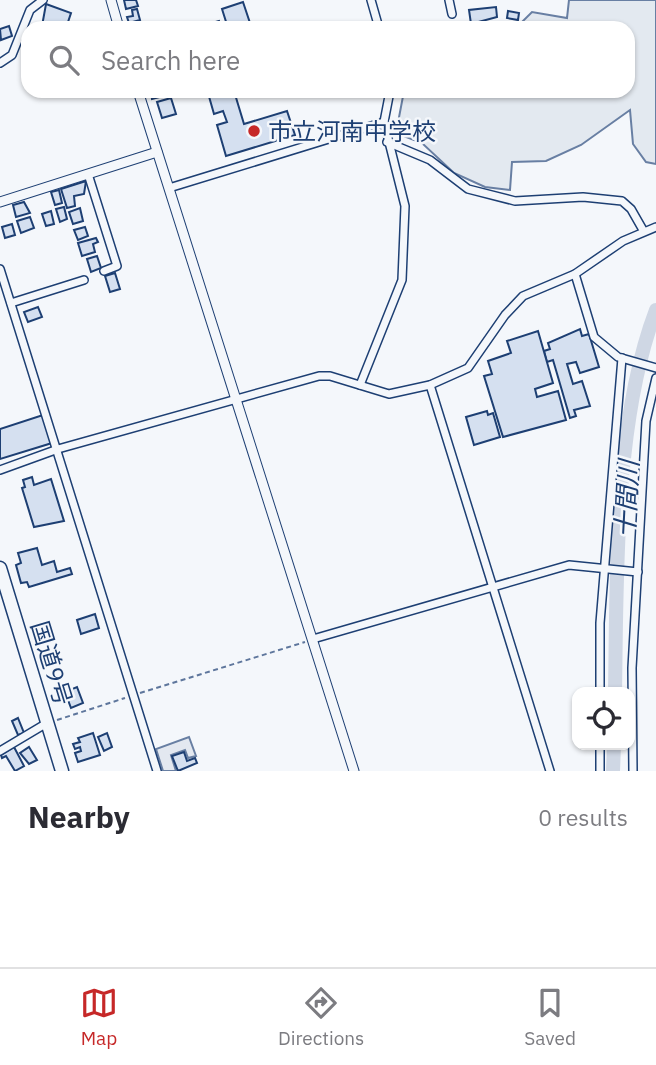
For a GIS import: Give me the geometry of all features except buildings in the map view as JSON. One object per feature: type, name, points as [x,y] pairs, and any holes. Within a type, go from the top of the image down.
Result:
[{"type":"highway","name":"国道9号","points":[[0,568],[62,771]]},
{"type":"street","points":[[26,21],[30,10],[43,0]]},
{"type":"street","points":[[111,0],[117,21]]},
{"type":"street","points":[[371,0],[377,21]]},
{"type":"street","points":[[449,0],[452,14]]},
{"type":"street","points":[[0,63],[12,55],[21,32]]},
{"type":"street","points":[[140,98],[234,401],[354,771]]},
{"type":"street","points":[[360,385],[402,280],[405,206],[387,142],[384,122],[389,98]]},
{"type":"street","points":[[169,188],[384,122]]},
{"type":"street","points":[[387,142],[430,160],[468,189],[515,201],[583,197],[622,201],[631,209],[642,230]]},
{"type":"street","points":[[0,202],[157,152]]},
{"type":"street","points":[[88,174],[117,266],[104,271]]},
{"type":"street","points":[[0,470],[58,449],[319,376],[389,394],[430,385],[468,368],[505,315],[523,296],[538,287],[575,274],[642,230],[656,227]]},
{"type":"street","points":[[0,269],[156,771]]},
{"type":"street","points":[[575,274],[594,337],[624,359],[655,368]]},
{"type":"street","points":[[11,303],[84,280]]},
{"type":"street","points":[[600,687],[605,569],[624,359]]},
{"type":"street","points":[[633,771],[635,572],[646,421],[656,378]]},
{"type":"street","points":[[430,385],[550,771]]},
{"type":"street","points":[[313,639],[494,589],[569,565],[635,572]]},
{"type":"street","points":[[0,751],[48,722]]},
{"type":"street","points":[[600,750],[600,771]]},
{"type":"path","points":[[48,722],[313,639]]},
{"type":"shaded area","points":[[569,0],[656,0],[656,164],[646,162],[633,144],[630,110],[581,145],[546,161],[512,162],[510,190],[485,187],[454,173],[422,143],[396,133],[403,98],[635,98],[635,21],[523,21],[532,12],[567,18]]},
{"type":"shaded area","points":[[189,737],[196,756],[188,758],[185,750],[171,755],[176,771],[163,771],[156,749]]},
{"type":"waterway","name":"十間川","points":[[615,687],[620,498],[625,448],[642,353],[656,310]]},
{"type":"waterway","name":"十間川","points":[[613,771],[614,750]]},
{"type":"place","name":"市立河南中学校","points":[[254,131]]}]
